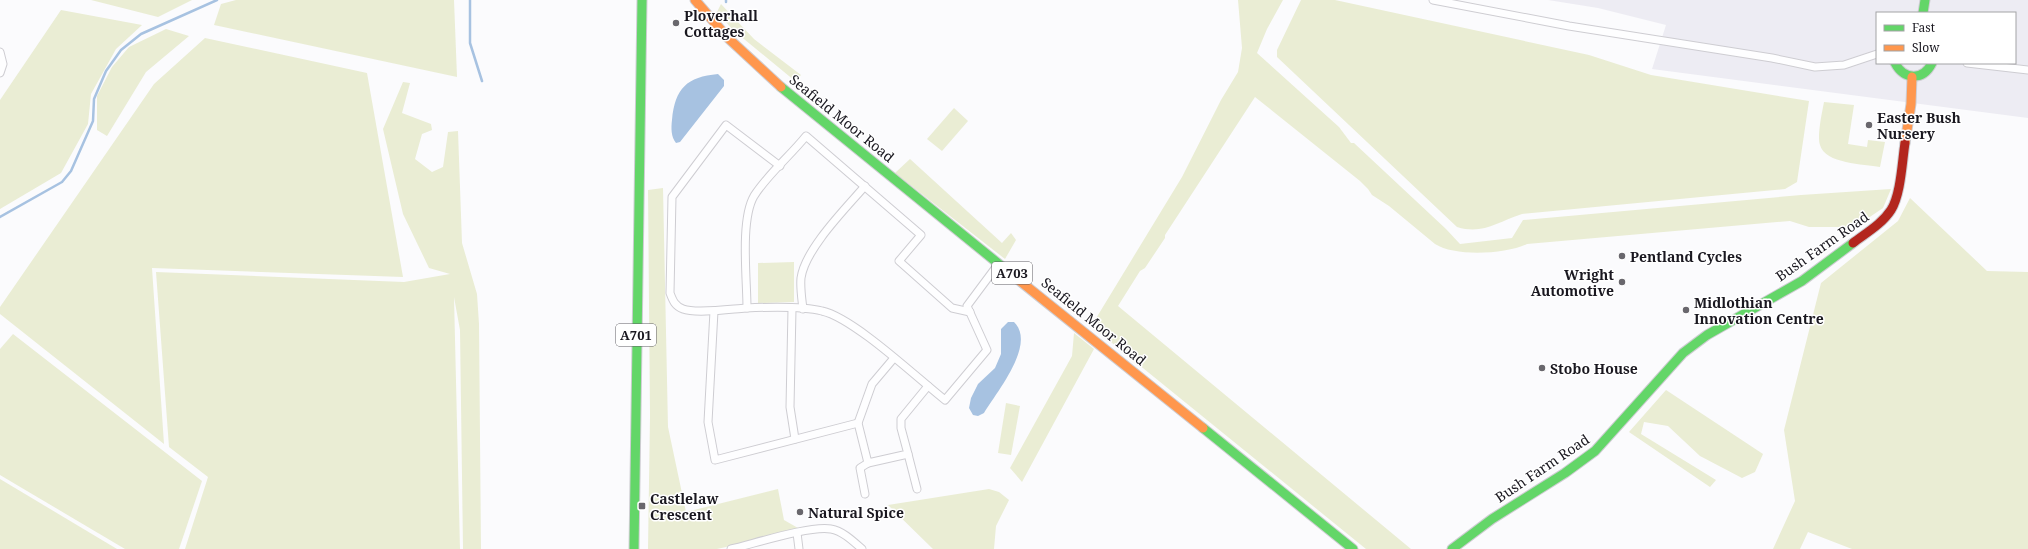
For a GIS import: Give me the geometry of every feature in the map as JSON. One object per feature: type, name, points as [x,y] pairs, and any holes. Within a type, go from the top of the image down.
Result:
[{"type":"main road","name":"A701","points":[[634,549],[642,0]]},
{"type":"main road","name":"Seafield Moor Road","points":[[695,0],[728,38],[794,98],[1354,549]]},
{"type":"main road","points":[[1923,12],[1925,0]]},
{"type":"main road","points":[[1893,64],[1900,72],[1912,78],[1924,74],[1931,64]]},
{"type":"main road","name":"Bush Farm Road","points":[[1452,549],[1474,531],[1565,473],[1595,451],[1630,414],[1683,353],[1701,339],[1802,281],[1878,224],[1891,210],[1897,193],[1911,104],[1912,78]]},
{"type":"main road","name":"Bush Farm Road","points":[[1463,549],[1474,531]]},
{"type":"street","points":[[1433,0],[1569,26],[1772,58],[1815,67],[1844,65],[1876,54]]},
{"type":"street","points":[[0,52],[3,64],[0,74]]},
{"type":"street","points":[[1869,56],[1876,58]]},
{"type":"street","points":[[1976,64],[2028,70]]},
{"type":"street","points":[[780,166],[726,125],[672,197],[670,293],[673,303],[683,310],[714,311],[747,308],[803,309],[823,311],[846,322],[894,358],[945,400],[987,350],[967,306],[999,263]]},
{"type":"street","points":[[747,308],[746,226],[748,209],[754,196],[806,136],[921,235],[899,261],[952,308],[970,312]]},
{"type":"street","points":[[803,309],[801,279],[807,260],[831,225],[865,186]]},
{"type":"street","points":[[792,309],[790,407],[795,439]]},
{"type":"street","points":[[714,311],[708,422],[715,460],[858,423]]},
{"type":"street","points":[[868,463],[858,423],[872,384],[894,358]]},
{"type":"street","points":[[917,489],[901,428],[901,418],[928,386]]},
{"type":"street","points":[[865,494],[860,468],[868,463],[908,454]]},
{"type":"street","points":[[731,549],[815,528],[832,529],[844,534],[862,549]]},
{"type":"street","points":[[797,533],[800,549]]},
{"type":"shaded area","points":[[1548,0],[2028,0],[2028,118],[1652,69],[1666,25],[1598,8]]},
{"type":"green space","points":[[91,0],[192,0],[158,17]]},
{"type":"green space","points":[[236,0],[454,0],[457,77],[214,25],[221,4]]},
{"type":"green space","points":[[1238,0],[1283,0],[1267,29],[1257,53],[1339,127],[1351,143],[1354,143],[1446,229],[1460,244],[1512,238],[1523,220],[1801,195],[1891,189],[1883,208],[1855,227],[1809,227],[1790,221],[1527,244],[1494,252],[1481,253],[1455,251],[1435,244],[1389,206],[1372,195],[1360,181],[1255,97],[1165,235],[1165,238],[1145,268],[1140,271],[1118,306],[1411,549],[1366,549],[1101,334],[1095,320],[1182,177],[1221,100],[1238,72],[1242,48]]},
{"type":"green space","points":[[1301,0],[1335,0],[1589,55],[1651,75],[1809,101],[1797,182],[1785,189],[1522,214],[1482,229],[1466,229],[1457,227],[1277,57],[1277,50]]},
{"type":"green space","points":[[721,4],[754,39],[801,75],[795,81],[733,30],[717,12]]},
{"type":"green space","points":[[61,10],[142,25],[116,49],[91,94],[88,124],[61,173],[0,209],[0,100]]},
{"type":"green space","points":[[166,29],[189,36],[146,72],[107,136],[97,130],[97,96],[112,67],[129,47]]},
{"type":"green space","points":[[205,38],[367,73],[403,277],[152,268],[164,444],[0,314],[0,307],[154,84]]},
{"type":"green space","points":[[403,82],[410,83],[402,113],[431,124],[432,130],[422,134],[415,159],[432,172],[443,167],[448,132],[458,131],[462,243],[477,294],[479,324],[481,549],[463,549],[460,330],[454,297],[460,549],[185,549],[208,477],[169,447],[156,272],[404,282],[450,274],[429,268],[403,214],[383,129]]},
{"type":"green space","points":[[1824,102],[1854,105],[1848,144],[1867,147],[1868,140],[1885,142],[1880,167],[1837,160],[1823,151],[1820,145],[1819,136]]},
{"type":"green space","points":[[954,108],[968,121],[942,151],[927,139]]},
{"type":"green space","points":[[910,159],[1002,243],[1011,233],[1016,240],[1005,259],[895,173]]},
{"type":"green space","points":[[663,188],[668,427],[686,512],[778,489],[784,520],[798,528],[793,532],[717,549],[648,549],[650,416],[648,190]]},
{"type":"green space","points":[[1910,198],[1987,271],[2028,272],[2028,549],[1852,549],[1808,532],[1800,549],[1773,549],[1795,501],[1784,430],[1821,283],[1898,221]]},
{"type":"green space","points":[[794,262],[794,302],[758,303],[758,263]]},
{"type":"green space","points":[[1074,333],[1094,349],[1022,482],[1010,468],[1072,356]]},
{"type":"green space","points":[[13,334],[202,481],[179,549],[125,549],[0,475],[0,349]]},
{"type":"green space","points":[[1666,390],[1763,454],[1755,472],[1742,478],[1700,456],[1668,426],[1644,422],[1641,434],[1716,480],[1710,487],[1629,432]]},
{"type":"green space","points":[[1006,403],[1020,406],[1011,455],[998,453]]},
{"type":"green space","points":[[0,479],[117,549],[0,549]]},
{"type":"green space","points":[[989,489],[999,492],[1009,500],[996,526],[994,549],[933,549],[888,505]]},
{"type":"water","points":[[718,74],[724,80],[724,86],[680,142],[676,143],[672,135],[672,123],[676,100],[680,92],[684,86],[691,81]]},
{"type":"water","points":[[1008,322],[1014,322],[1020,331],[1021,343],[1018,355],[1005,381],[984,413],[978,416],[973,415],[969,408],[971,398],[978,384],[995,368],[1001,354],[1001,329]]},
{"type":"waterway","points":[[0,217],[62,182],[71,171],[93,121],[94,99],[106,71],[121,50],[141,34],[217,0]]},
{"type":"waterway","points":[[470,0],[470,43],[482,81]]},
{"type":"traffic: fast","points":[[634,549],[642,0]]},
{"type":"traffic: fast","points":[[1923,12],[1925,0]]},
{"type":"traffic: fast","points":[[1896,64],[1903,73],[1914,76],[1924,73],[1931,64]]},
{"type":"traffic: fast","points":[[781,87],[1005,269]]},
{"type":"traffic: fast","points":[[1452,549],[1492,519],[1565,473],[1595,451],[1683,353],[1707,335],[1802,281],[1853,243]]},
{"type":"traffic: fast","points":[[1203,428],[1353,549]]},
{"type":"traffic: slow","points":[[695,0],[728,38],[781,87]]},
{"type":"traffic: slow","points":[[1905,143],[1911,104],[1912,77]]},
{"type":"traffic: slow","points":[[1005,269],[1203,428]]},
{"type":"traffic: jam","points":[[1853,243],[1878,224],[1891,210],[1897,195],[1901,178],[1905,143]]},
{"type":"place","name":"Ploverhall Cottages","points":[[676,23]]},
{"type":"place","name":"Easter Bush Nursery","points":[[1869,125]]},
{"type":"place","name":"Pentland Cycles","points":[[1622,256]]},
{"type":"place","name":"Wright Automotive","points":[[1622,282]]},
{"type":"place","name":"Midlothian Innovation Centre","points":[[1686,310]]},
{"type":"place","name":"Stobo House","points":[[1542,368]]},
{"type":"place","name":"Castlelaw Crescent","points":[[642,506]]},
{"type":"place","name":"Natural Spice","points":[[800,512]]}]
